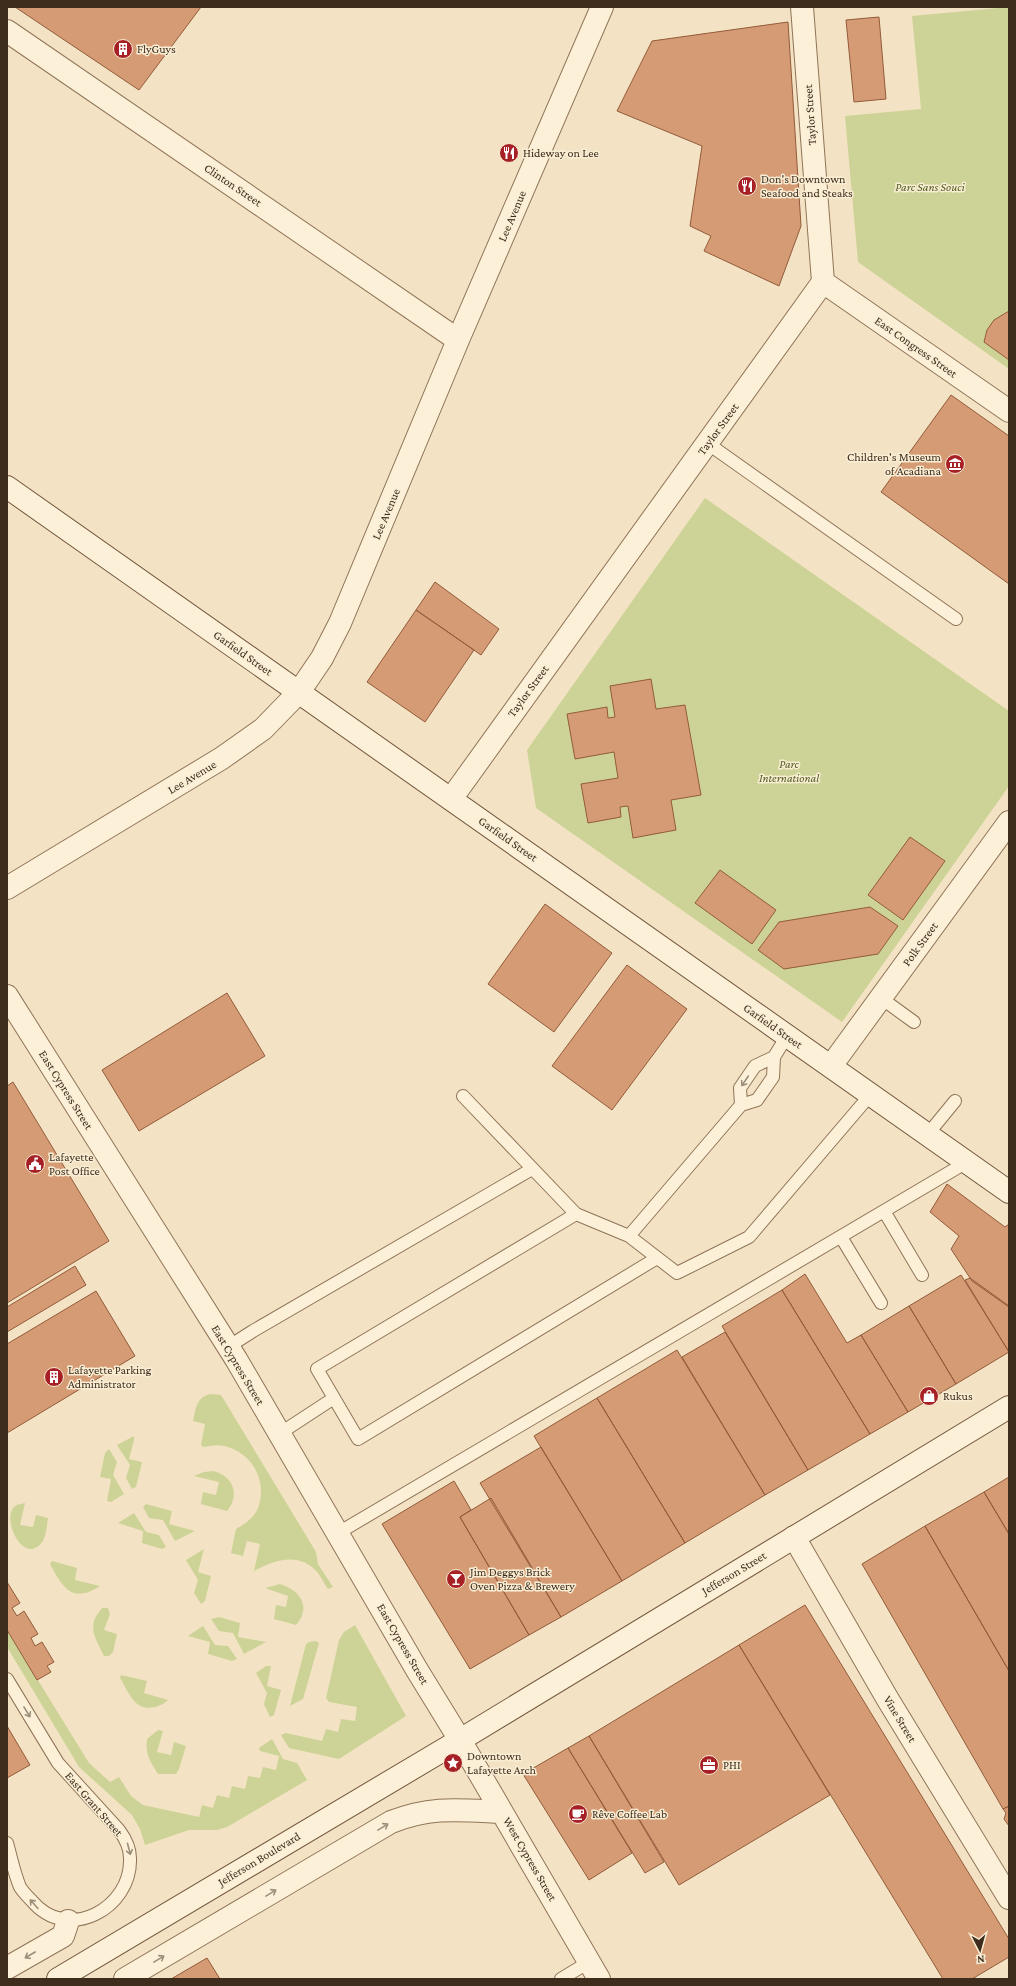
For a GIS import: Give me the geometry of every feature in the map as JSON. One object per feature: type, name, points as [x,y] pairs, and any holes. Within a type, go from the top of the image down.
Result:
[{"type":"street","name":"Lee Avenue","points":[[7,888],[222,758],[263,729],[299,692],[322,658],[340,623],[458,340],[602,7]]},
{"type":"street","name":"Taylor Street","points":[[451,799],[823,282],[802,7]]},
{"type":"street","name":"Clinton Street","points":[[7,31],[458,340]]},
{"type":"street","name":"East Congress Street","points":[[823,282],[1009,411]]},
{"type":"street","name":"Garfield Street","points":[[7,487],[787,1036],[872,1094],[1009,1192]]},
{"type":"street","name":"Polk Street","points":[[831,1066],[1009,822]]},
{"type":"street","name":"East Cypress Street","points":[[7,996],[228,1347],[417,1670],[460,1740]]},
{"type":"street","name":"Jefferson Street","points":[[460,1740],[1009,1407]]},
{"type":"street","name":"Vine Street","points":[[794,1537],[887,1698],[1009,1898]]},
{"type":"street","name":"West Cypress Street","points":[[460,1740],[594,1970]]},
{"type":"street","name":"Jefferson Boulevard","points":[[58,1979],[460,1740]]},
{"type":"street","points":[[125,1979],[391,1822],[413,1813],[442,1809],[502,1812]]},
{"type":"street","points":[[7,1968],[63,1936],[68,1921]]},
{"type":"lane","points":[[707,443],[956,619]]},
{"type":"lane","points":[[881,998],[914,1022]]},
{"type":"lane","points":[[629,1236],[741,1105],[757,1100],[773,1077],[774,1057],[787,1036]]},
{"type":"lane","points":[[741,1105],[740,1088],[755,1066],[774,1057]]},
{"type":"lane","points":[[463,1096],[576,1214],[629,1236],[677,1273],[749,1236],[872,1094]]},
{"type":"lane","points":[[928,1134],[955,1102]]},
{"type":"lane","points":[[338,1533],[968,1162]]},
{"type":"lane","points":[[228,1347],[259,1327],[532,1168]]},
{"type":"lane","points":[[884,1211],[922,1275]]},
{"type":"lane","points":[[576,1214],[317,1369],[358,1439],[657,1258]]},
{"type":"lane","points":[[841,1237],[881,1303]]},
{"type":"lane","points":[[279,1434],[334,1398]]},
{"type":"lane","name":"East Grant Street","points":[[7,1679],[58,1763],[119,1830],[127,1842],[130,1857],[130,1871],[125,1886],[111,1905],[89,1917],[68,1921],[49,1916],[37,1908],[21,1888],[7,1843]]},
{"type":"lane","points":[[561,1979],[594,1970]]},
{"type":"green space","name":"Parc Sans Souci","points":[[1009,7],[1009,369],[858,262],[845,116],[921,109],[912,16]]},
{"type":"green space","name":"Parc International","points":[[705,498],[1009,711],[1009,786],[842,1022],[536,808],[527,750]]},
{"type":"green space","points":[[210,1394],[221,1395],[316,1552],[318,1564],[333,1587],[328,1589],[318,1573],[311,1566],[295,1560],[278,1561],[254,1571],[260,1544],[247,1541],[243,1556],[231,1553],[236,1529],[249,1520],[258,1508],[261,1498],[261,1488],[255,1469],[243,1454],[224,1446],[216,1445],[203,1447],[201,1445],[205,1424],[193,1421],[197,1404],[202,1398]]},
{"type":"green space","points":[[134,1436],[129,1459],[142,1462],[136,1487],[132,1489],[126,1478],[130,1465],[117,1445]]},
{"type":"green space","points":[[109,1449],[117,1462],[113,1475],[124,1494],[111,1502],[107,1501],[111,1479],[100,1477],[105,1453]]},
{"type":"green space","points":[[214,1471],[226,1478],[233,1487],[233,1499],[227,1511],[201,1504],[203,1492],[216,1495],[219,1482],[194,1476],[204,1472]]},
{"type":"green space","points":[[25,1503],[20,1525],[33,1527],[36,1515],[48,1518],[46,1531],[42,1542],[35,1548],[28,1549],[16,1538],[10,1520],[11,1512],[15,1506]]},
{"type":"green space","points":[[146,1504],[172,1511],[169,1524],[195,1531],[175,1541],[163,1520],[149,1518],[143,1507]]},
{"type":"green space","points":[[134,1513],[146,1532],[159,1535],[166,1547],[162,1549],[142,1543],[143,1531],[118,1523]]},
{"type":"green space","points":[[204,1549],[198,1572],[211,1576],[205,1601],[201,1604],[194,1593],[198,1580],[186,1560]]},
{"type":"green space","points":[[52,1561],[77,1568],[75,1580],[100,1586],[82,1594],[69,1591],[55,1573],[50,1564]]},
{"type":"green space","points":[[280,1584],[293,1590],[302,1600],[303,1612],[296,1625],[274,1619],[276,1605],[286,1607],[288,1596],[265,1588]]},
{"type":"green space","points":[[102,1608],[108,1608],[110,1614],[104,1630],[117,1634],[113,1652],[109,1656],[104,1656],[95,1637],[93,1626],[97,1614]]},
{"type":"green space","points":[[219,1617],[240,1623],[238,1637],[266,1642],[244,1654],[233,1633],[219,1631],[211,1619]]},
{"type":"green space","points":[[355,1625],[406,1716],[339,1759],[289,1748],[281,1735],[286,1733],[322,1741],[326,1729],[338,1732],[341,1719],[355,1721],[357,1707],[329,1702],[326,1698],[339,1640],[344,1632]]},
{"type":"green space","points":[[203,1626],[215,1645],[228,1646],[237,1659],[232,1661],[208,1654],[210,1642],[188,1636]]},
{"type":"green space","points":[[7,1630],[89,1763],[110,1782],[119,1777],[131,1796],[143,1805],[199,1817],[202,1805],[213,1808],[217,1795],[229,1798],[232,1786],[245,1789],[248,1776],[260,1778],[263,1767],[276,1770],[279,1756],[260,1751],[259,1748],[272,1739],[283,1759],[297,1763],[307,1780],[227,1827],[217,1830],[189,1830],[145,1845],[140,1829],[132,1815],[79,1767],[7,1647]]},
{"type":"green space","points":[[316,1641],[319,1643],[303,1699],[290,1706],[306,1644]]},
{"type":"green space","points":[[266,1666],[271,1666],[267,1686],[281,1690],[274,1715],[270,1717],[264,1704],[267,1693],[256,1673]]},
{"type":"green space","points":[[121,1675],[147,1681],[144,1693],[168,1700],[161,1705],[152,1708],[139,1705],[129,1694],[120,1678]]},
{"type":"green space","points":[[158,1730],[163,1731],[157,1752],[171,1755],[174,1742],[186,1746],[176,1774],[158,1774],[149,1757],[147,1739]]},
{"type":"building","name":"FlyGuys","points":[[15,7],[201,7],[139,90]]},
{"type":"building","points":[[879,17],[886,99],[854,102],[846,20]]},
{"type":"building","name":"Don's Downtown Seafood and Steaks","points":[[788,22],[801,226],[779,286],[704,251],[711,236],[690,226],[702,146],[617,111],[652,41]]},
{"type":"building","points":[[1009,311],[1009,360],[984,342],[987,330],[994,320]]},
{"type":"building","name":"Children's Museum of Acadiana","points":[[951,395],[1009,436],[1009,584],[881,492]]},
{"type":"building","points":[[435,582],[499,629],[481,655],[416,610]]},
{"type":"building","points":[[416,610],[474,650],[425,722],[367,682]]},
{"type":"building","points":[[651,679],[656,709],[685,705],[701,795],[671,800],[676,830],[633,838],[628,806],[620,807],[621,817],[588,823],[581,784],[618,778],[614,752],[575,759],[567,714],[607,707],[608,718],[615,717],[610,686]]},
{"type":"building","points":[[910,837],[945,861],[903,920],[868,895]]},
{"type":"building","points":[[720,870],[776,910],[752,944],[695,903]]},
{"type":"building","points":[[545,904],[612,953],[554,1032],[488,984]]},
{"type":"building","points":[[870,907],[898,926],[878,954],[784,969],[758,950],[779,922]]},
{"type":"building","points":[[627,965],[687,1009],[612,1110],[552,1066]]},
{"type":"building","points":[[227,993],[265,1056],[139,1131],[102,1070]]},
{"type":"building","name":"Lafayette Post Office","points":[[13,1082],[109,1241],[7,1303],[7,1086]]},
{"type":"building","points":[[947,1184],[1005,1227],[1009,1224],[1009,1307],[972,1281],[951,1249],[959,1236],[930,1212]]},
{"type":"building","points":[[75,1266],[86,1285],[7,1332],[7,1307]]},
{"type":"building","points":[[805,1274],[847,1343],[861,1335],[908,1412],[870,1434],[782,1290]]},
{"type":"building","points":[[961,1275],[1009,1352],[956,1384],[909,1306]]},
{"type":"building","points":[[970,1278],[1009,1306],[1009,1352],[965,1280]]},
{"type":"building","points":[[782,1290],[870,1434],[808,1470],[722,1326]]},
{"type":"building","name":"Lafayette Parking Administrator","points":[[96,1291],[135,1356],[7,1433],[7,1344]]},
{"type":"building","points":[[909,1306],[956,1384],[908,1412],[861,1335]]},
{"type":"building","points":[[725,1332],[808,1470],[765,1495],[682,1357]]},
{"type":"building","points":[[677,1350],[765,1495],[685,1543],[597,1398]]},
{"type":"building","points":[[597,1398],[685,1543],[622,1581],[534,1436]]},
{"type":"building","points":[[541,1447],[622,1581],[561,1617],[480,1483]]},
{"type":"building","points":[[1009,1477],[1009,1534],[984,1492]]},
{"type":"building","name":"Jim Deggys Brick Oven Pizza & Brewery","points":[[454,1481],[471,1510],[460,1517],[529,1635],[470,1669],[382,1524]]},
{"type":"building","points":[[984,1492],[1009,1534],[1009,1671],[925,1526]]},
{"type":"building","points":[[491,1498],[561,1617],[529,1635],[460,1517]]},
{"type":"building","points":[[925,1526],[1009,1671],[1009,1806],[1003,1809],[862,1564]]},
{"type":"building","points":[[7,1582],[20,1603],[12,1608],[17,1616],[24,1611],[38,1634],[31,1638],[35,1646],[42,1642],[54,1662],[47,1666],[51,1672],[37,1680],[7,1630]]},
{"type":"building","points":[[805,1605],[1009,1939],[1009,1957],[972,1979],[943,1979],[739,1645]]},
{"type":"building","name":"PHI","points":[[739,1645],[830,1795],[679,1885],[589,1736]]},
{"type":"building","points":[[7,1726],[30,1765],[7,1778]]},
{"type":"building","points":[[589,1736],[664,1862],[645,1873],[568,1748]]},
{"type":"building","name":"Rêve Coffee Lab","points":[[568,1748],[632,1853],[589,1880],[523,1774]]},
{"type":"building","points":[[1009,1806],[1009,1826],[1004,1819],[1006,1813],[1003,1809]]},
{"type":"building","points":[[207,1958],[220,1979],[171,1979]]},
{"type":"place","name":"FlyGuys","points":[[123,49]]},
{"type":"place","name":"Hideway on Lee","points":[[509,153]]},
{"type":"place","name":"Don's Downtown Seafood and Steaks","points":[[747,186]]},
{"type":"place","name":"Children's Museum of Acadiana","points":[[955,464]]},
{"type":"place","name":"Lafayette Post Office","points":[[35,1164]]},
{"type":"place","name":"Lafayette Parking Administrator","points":[[54,1377]]},
{"type":"place","name":"Rukus","points":[[929,1396]]},
{"type":"place","name":"Jim Deggys Brick Oven Pizza & Brewery","points":[[456,1579]]},
{"type":"place","name":"Downtown Lafayette Arch","points":[[453,1763]]},
{"type":"place","name":"PHI","points":[[709,1765]]},
{"type":"place","name":"Rêve Coffee Lab","points":[[578,1814]]}]
